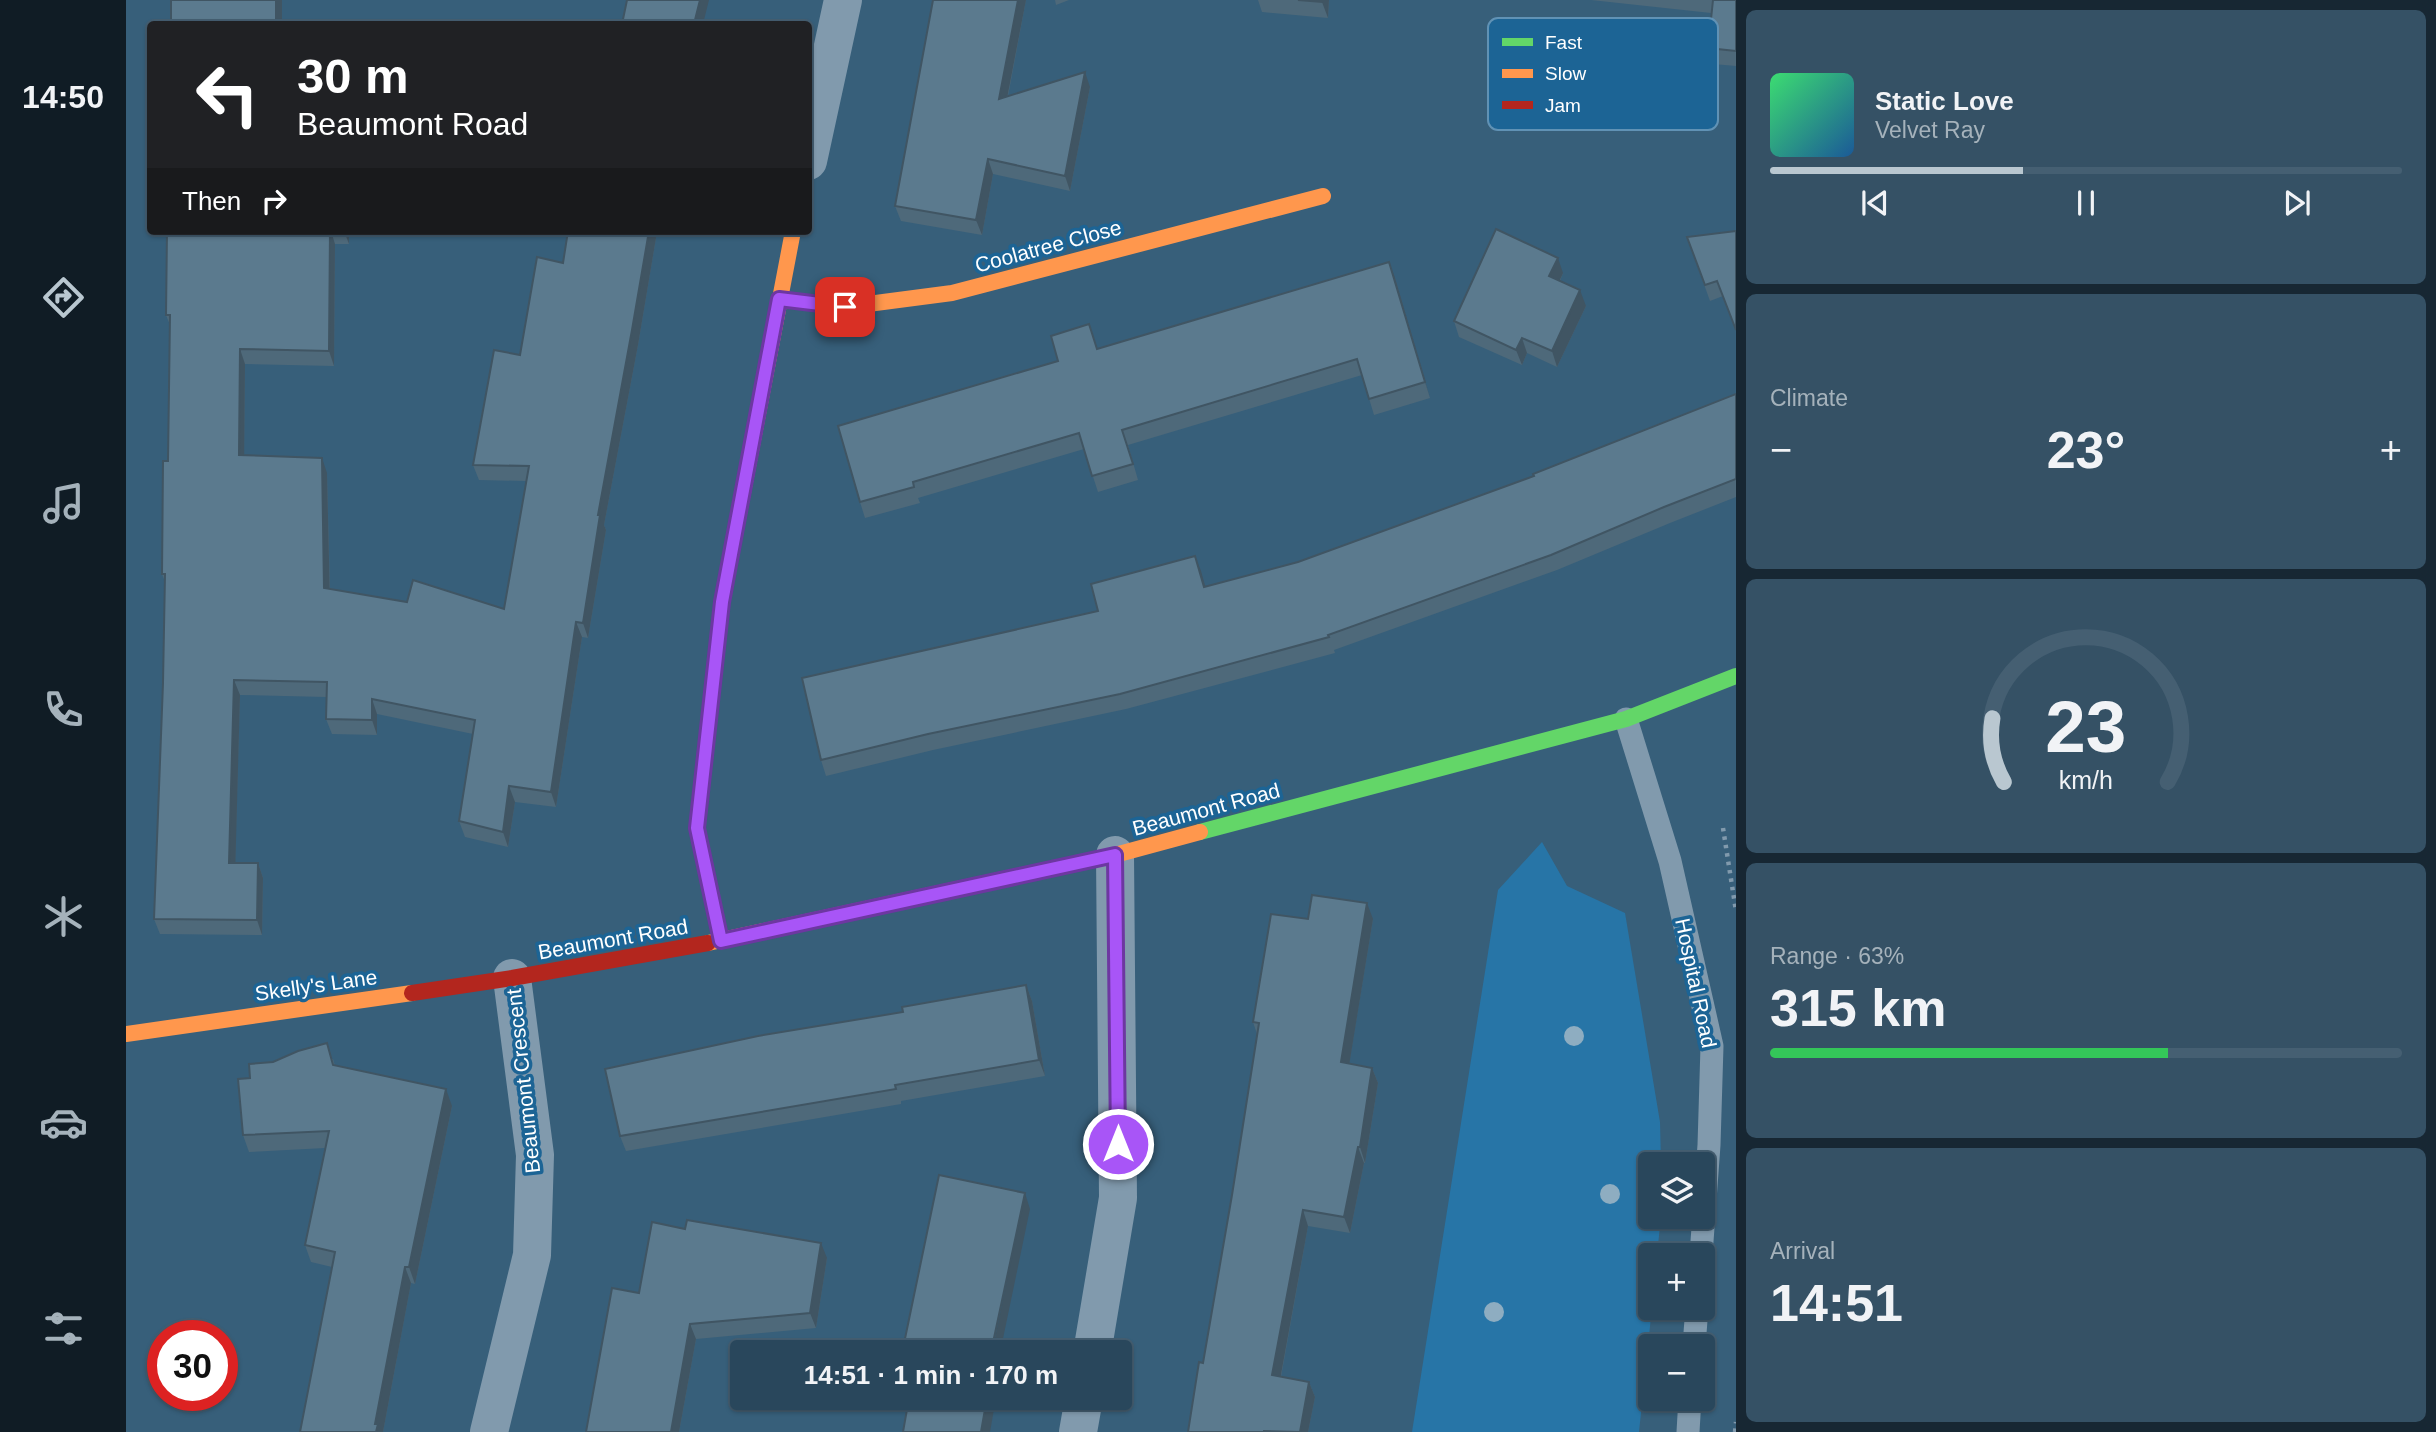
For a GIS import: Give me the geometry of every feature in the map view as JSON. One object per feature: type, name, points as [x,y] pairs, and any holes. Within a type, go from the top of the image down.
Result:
[{"type":"street","points":[[812,143],[843,0]]},
{"type":"street","name":"Coolatree Close","points":[[779,299],[845,307],[952,293],[1323,196]]},
{"type":"street","points":[[721,941],[697,828],[722,602],[792,235]]},
{"type":"street","name":"Beaumont Road","points":[[512,978],[721,941],[1115,855],[1626,719],[1736,676]]},
{"type":"street","points":[[1094,1340],[1118,1198],[1115,855]]},
{"type":"street","name":"Skelly's Lane","points":[[126,1034],[512,978]]},
{"type":"street","name":"Beaumont Crescent","points":[[489,1432],[532,1255],[535,1155],[512,978]]},
{"type":"street","points":[[1078,1432],[1082,1410]]},
{"type":"lane","name":"Hospital Road","points":[[1626,719],[1670,861],[1712,1046],[1702,1243]]},
{"type":"lane","points":[[1688,1432],[1689,1411]]},
{"type":"path","points":[[1723,828],[1736,911]]},
{"type":"path","points":[[1735,1432],[1736,1422]]},
{"type":"shaded area","points":[[1542,842],[1567,886],[1625,913],[1660,1122],[1661,1152],[1638,1152],[1638,1229],[1660,1229],[1658,1243],[1638,1243],[1638,1320],[1651,1320],[1649,1334],[1638,1334],[1638,1411],[1641,1411],[1639,1432],[1412,1432],[1498,890]]},
{"type":"building","points":[[171,0],[276,0],[276,21],[171,21]]},
{"type":"building","points":[[627,0],[700,0],[695,21],[623,21]]},
{"type":"building","points":[[933,0],[1018,0],[999,99],[1085,72],[1065,176],[988,159],[976,220],[895,206]]},
{"type":"building","points":[[1713,0],[1736,0],[1736,51],[1718,49],[1718,18],[1711,18]]},
{"type":"building","points":[[1496,229],[1558,258],[1549,276],[1580,290],[1552,351],[1522,338],[1516,350],[1454,321]]},
{"type":"building","points":[[1736,231],[1736,330],[1717,281],[1705,285],[1687,237]]},
{"type":"building","points":[[167,235],[330,235],[329,351],[240,349],[239,455],[322,458],[324,588],[407,602],[413,580],[504,609],[529,466],[473,465],[494,350],[520,355],[537,257],[563,263],[567,235],[648,235],[598,515],[583,623],[576,622],[551,792],[509,786],[503,832],[459,821],[475,720],[372,699],[372,720],[326,719],[327,682],[234,680],[229,863],[258,863],[257,920],[154,919],[163,683],[163,461],[168,461],[170,315],[166,315]]},
{"type":"building","points":[[1389,262],[1425,382],[1369,399],[1357,359],[1122,430],[1133,464],[1092,476],[1079,433],[913,482],[914,487],[860,502],[838,426],[1058,361],[1051,336],[1089,324],[1097,349]]},
{"type":"building","points":[[1736,394],[1736,479],[1551,555],[1328,635],[1329,637],[1120,694],[928,734],[821,760],[802,678],[1098,611],[1091,584],[1195,556],[1204,587],[1298,562],[1534,476],[1533,474]]},
{"type":"building","points":[[1312,895],[1367,903],[1341,1062],[1372,1068],[1360,1147],[1344,1217],[1303,1210],[1272,1375],[1309,1382],[1300,1432],[1188,1432],[1199,1362],[1203,1363],[1232,1195],[1259,1023],[1253,1022],[1271,914],[1308,919]]},
{"type":"building","points":[[1026,985],[1039,1060],[895,1085],[896,1089],[620,1136],[605,1069],[758,1036],[903,1012],[902,1007]]},
{"type":"building","points":[[327,1043],[333,1065],[446,1089],[409,1267],[405,1267],[375,1424],[378,1424],[376,1432],[300,1432],[335,1252],[305,1245],[329,1131],[243,1135],[238,1079],[250,1078],[249,1064],[273,1062]]},
{"type":"building","points":[[939,1175],[1025,1193],[994,1340],[905,1340]]},
{"type":"building","points":[[687,1220],[821,1243],[810,1313],[690,1324],[671,1432],[586,1432],[612,1288],[639,1293],[652,1222],[685,1229]]},
{"type":"building","points":[[907,1410],[985,1410],[981,1432],[903,1432]]},
{"type":"traffic: fast","points":[[1200,832],[1626,719],[1736,676]]},
{"type":"traffic: slow","points":[[779,299],[845,307],[952,293],[1323,196]]},
{"type":"traffic: slow","points":[[717,649],[722,602],[792,235]]},
{"type":"traffic: slow","points":[[708,943],[1115,855],[1200,832]]},
{"type":"traffic: slow","points":[[126,1034],[412,993]]},
{"type":"traffic: jam","points":[[717,649],[697,828],[721,941]]},
{"type":"traffic: jam","points":[[412,993],[708,943]]},
{"type":"route","points":[[845,307],[779,299],[722,602],[697,828],[721,941],[1115,855],[1118,1144]]}]
